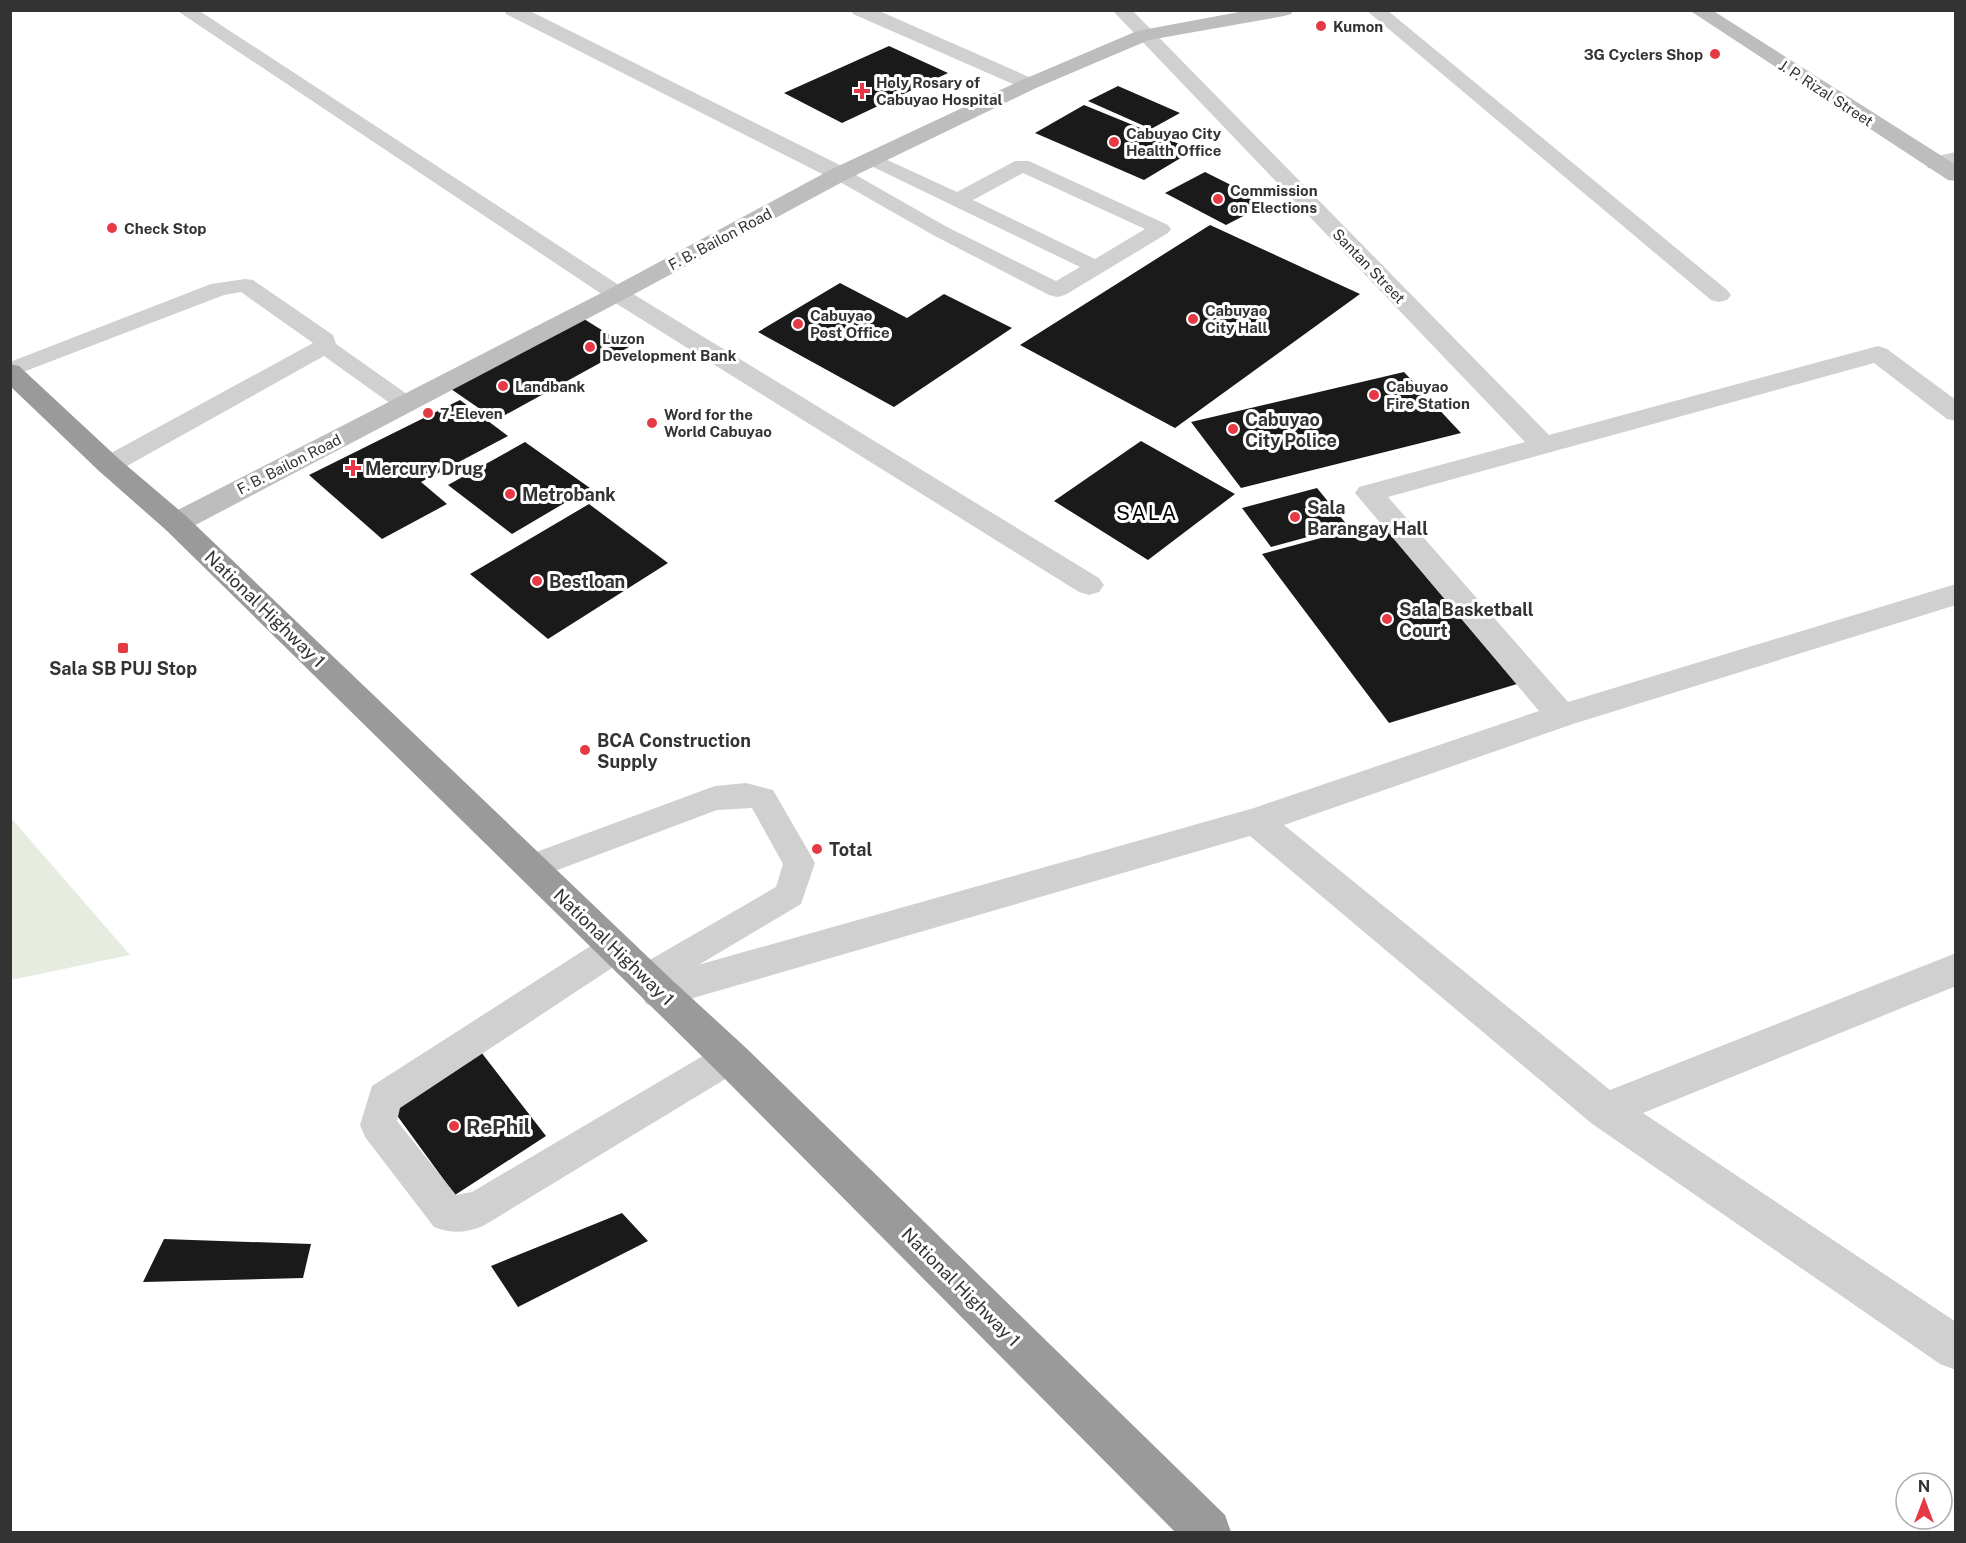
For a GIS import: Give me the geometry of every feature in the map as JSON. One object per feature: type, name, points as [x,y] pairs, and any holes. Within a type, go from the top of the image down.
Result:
[{"type":"highway","name":"National Highway 1","points":[[10,371],[109,465],[176,523],[730,1058],[1208,1533]]},
{"type":"street","points":[[185,10],[616,294],[1089,585]]},
{"type":"street","points":[[513,10],[840,174]]},
{"type":"street","points":[[860,10],[1029,84]]},
{"type":"street","name":"Santan Street","points":[[1120,10],[1543,445]]},
{"type":"street","name":"F. B. Bailon Road","points":[[176,523],[616,294],[840,174],[1029,84],[1144,35],[1284,10]]},
{"type":"street","points":[[1374,10],[1719,295]]},
{"type":"street","name":"J. P. Rizal Street","points":[[1698,10],[1946,160],[1956,175]]},
{"type":"street","points":[[1562,716],[1369,493],[1878,354],[1956,413]]},
{"type":"street","points":[[653,986],[1255,821],[1562,716],[1956,594]]},
{"type":"street","points":[[1255,821],[1605,1110],[1956,1348]]},
{"type":"street","points":[[1605,1110],[1956,969]]},
{"type":"lane","points":[[872,159],[1094,266]]},
{"type":"lane","points":[[840,174],[940,231],[1057,290],[1094,266],[1161,229],[1022,165],[957,200]]},
{"type":"lane","points":[[10,371],[219,289],[245,285],[325,340],[324,346]]},
{"type":"lane","points":[[324,346],[406,404]]},
{"type":"lane","points":[[109,465],[324,346]]},
{"type":"lane","points":[[531,867],[715,798],[746,795],[762,798],[799,863],[790,895],[653,986]]},
{"type":"lane","points":[[615,948],[385,1098],[378,1125],[447,1214],[470,1213],[485,1205],[730,1058]]},
{"type":"shaded area","points":[[11,818],[130,955],[11,980]]},
{"type":"building","points":[[889,46],[948,73],[842,123],[784,93]]},
{"type":"building","points":[[1118,86],[1180,113],[1151,129],[1088,101]]},
{"type":"building","name":"Cabuyao City Health Office","points":[[1084,105],[1194,150],[1144,180],[1035,133]]},
{"type":"building","name":"Commission on Elections","points":[[1205,172],[1271,205],[1226,225],[1165,193]]},
{"type":"building","name":"Cabuyao City Hall","points":[[1210,225],[1360,294],[1175,428],[1020,345]]},
{"type":"building","points":[[840,283],[907,318],[944,294],[1012,328],[894,407],[758,332]]},
{"type":"building","points":[[584,319],[629,347],[496,420],[451,389]]},
{"type":"building","points":[[1404,372],[1461,433],[1241,488],[1191,422]]},
{"type":"building","points":[[460,400],[508,436],[421,482],[447,504],[382,539],[309,475]]},
{"type":"building","points":[[1141,441],[1235,494],[1148,560],[1054,501]]},
{"type":"building","points":[[525,442],[590,488],[512,534],[448,485]]},
{"type":"building","name":"Sala Barangay Hall","points":[[1317,488],[1348,526],[1271,547],[1242,508]]},
{"type":"building","points":[[589,504],[668,563],[548,639],[470,574]]},
{"type":"building","name":"Sala Basketball Court","points":[[1380,522],[1517,684],[1389,723],[1262,554]]},
{"type":"building","points":[[481,1052],[546,1136],[455,1195],[393,1110]]},
{"type":"building","points":[[622,1213],[648,1241],[518,1307],[491,1266]]},
{"type":"building","points":[[164,1239],[311,1244],[303,1278],[143,1282]]},
{"type":"place","name":"Kumon","points":[[1321,26]]},
{"type":"place","name":"3G Cyclers Shop","points":[[1715,54]]},
{"type":"place","name":"Holy Rosary of Cabuyao Hospital","points":[[862,91]]},
{"type":"place","name":"Cabuyao City Health Office","points":[[1114,142]]},
{"type":"place","name":"Commission on Elections","points":[[1218,199]]},
{"type":"place","name":"Check Stop","points":[[112,228]]},
{"type":"place","name":"Cabuyao City Hall","points":[[1193,319]]},
{"type":"place","name":"Cabuyao Post Office","points":[[798,324]]},
{"type":"place","name":"Luzon Development Bank","points":[[590,347]]},
{"type":"place","name":"Landbank","points":[[503,386]]},
{"type":"place","name":"Cabuyao Fire Station","points":[[1374,395]]},
{"type":"place","name":"7-Eleven","points":[[428,413]]},
{"type":"place","name":"Word for the World Cabuyao","points":[[652,423]]},
{"type":"place","name":"Cabuyao City Police","points":[[1233,429]]},
{"type":"place","name":"Mercury Drug","points":[[353,468]]},
{"type":"place","name":"Metrobank","points":[[510,494]]},
{"type":"place","name":"Sala Barangay Hall","points":[[1295,517]]},
{"type":"place","name":"Bestloan","points":[[537,581]]},
{"type":"place","name":"Sala Basketball Court","points":[[1387,619]]},
{"type":"place","name":"Sala SB PUJ Stop","points":[[123,648]]},
{"type":"place","name":"BCA Construction Supply","points":[[585,750]]},
{"type":"place","name":"Total","points":[[817,849]]},
{"type":"place","name":"RePhil","points":[[454,1126]]},
{"type":"district","name":"SALA","points":[[1147,512]]}]
